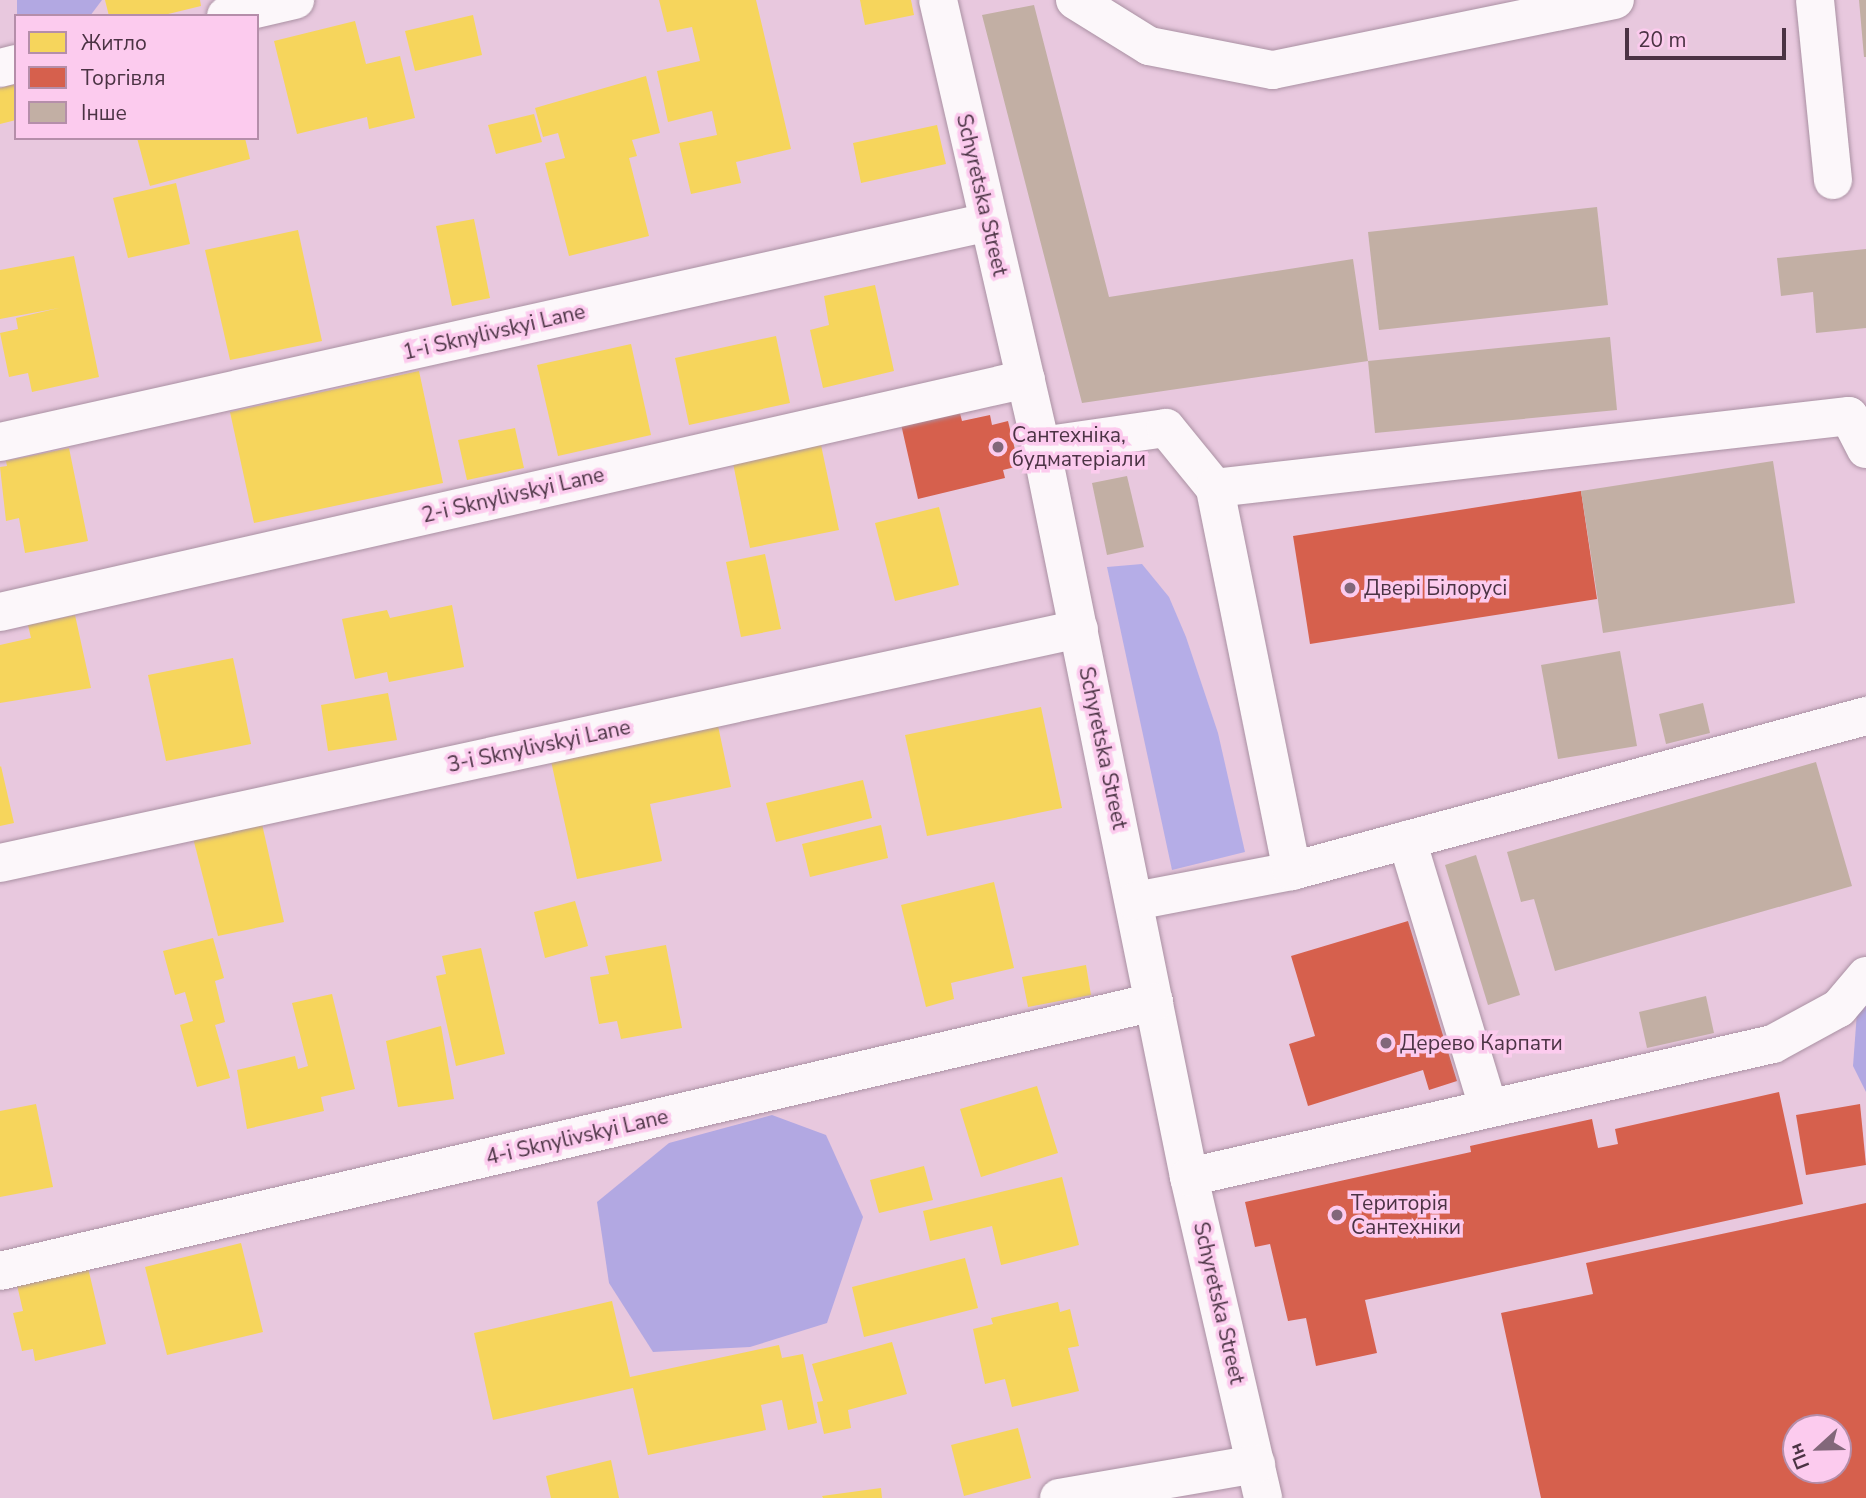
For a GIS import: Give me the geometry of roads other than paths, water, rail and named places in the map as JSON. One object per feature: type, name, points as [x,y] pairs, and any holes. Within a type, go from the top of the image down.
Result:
[{"type":"street","points":[[235,14],[295,0]]},
{"type":"street","name":"Schyretska Street","points":[[938,0],[1041,446],[1189,1177],[1260,1481]]},
{"type":"street","points":[[1075,0],[1149,46],[1273,70],[1615,0]]},
{"type":"street","points":[[1815,0],[1833,180]]},
{"type":"street","name":"1-i Sknylivskyi Lane","points":[[0,442],[988,222]]},
{"type":"street","name":"2-i Sknylivskyi Lane","points":[[0,612],[1026,379]]},
{"type":"street","points":[[1215,488],[1849,416],[1866,449]]},
{"type":"street","points":[[1041,446],[1166,428],[1215,488],[1292,871]]},
{"type":"street","name":"3-i Sknylivskyi Lane","points":[[0,863],[1079,629]]},
{"type":"street","points":[[1135,901],[1292,871],[1866,716]]},
{"type":"street","points":[[1407,839],[1488,1107]]},
{"type":"street","points":[[1189,1177],[1773,1044],[1839,1008],[1866,976]]},
{"type":"street","name":"4-i Sknylivskyi Lane","points":[[0,1271],[1154,1002]]},
{"type":"street","points":[[1059,1498],[1260,1481]]},
{"type":"place","name":"Сантехніка, будматеріали","points":[[998,447]]},
{"type":"place","name":"Двері Білорусі","points":[[1350,588]]},
{"type":"place","name":"Дерево Карпати","points":[[1386,1043]]},
{"type":"place","name":"Територія Сантехніки","points":[[1337,1215]]}]
